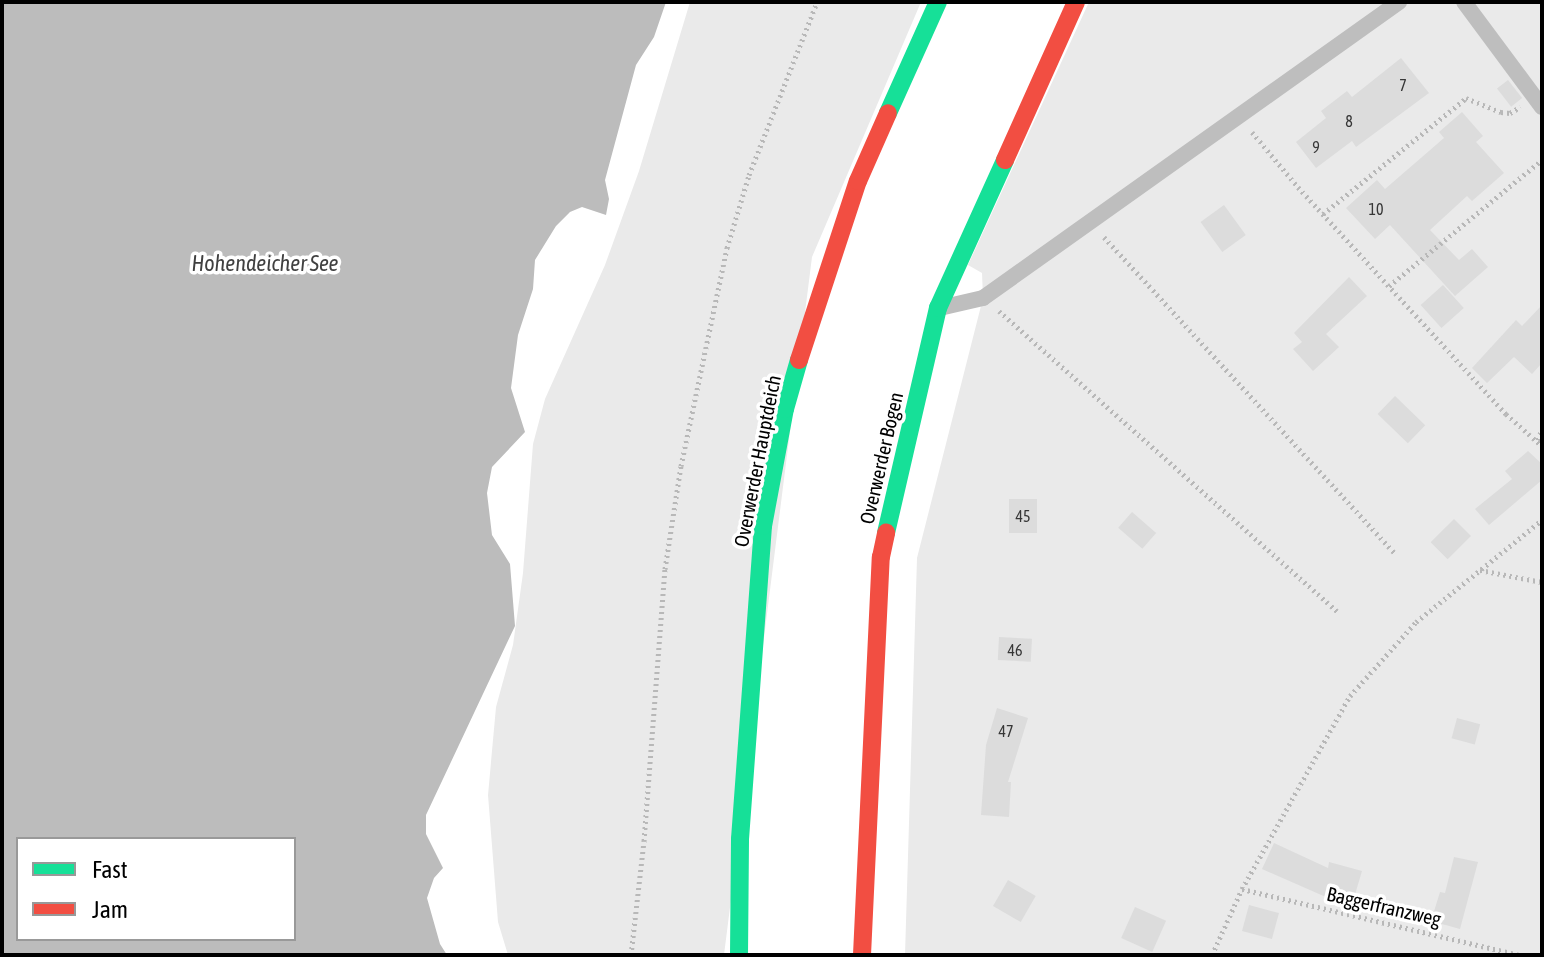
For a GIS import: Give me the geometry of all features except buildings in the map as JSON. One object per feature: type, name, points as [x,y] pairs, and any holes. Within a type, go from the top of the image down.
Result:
[{"type":"street","name":"Overwerder Hauptdeich","points":[[739,955],[740,839],[763,526],[785,409],[818,294],[858,181],[938,2]]},
{"type":"street","name":"Overwerder Bogen","points":[[862,955],[881,557],[938,308],[1076,2]]},
{"type":"lane","points":[[938,308],[983,298],[1399,2]]},
{"type":"lane","points":[[1464,2],[1539,103]]},
{"type":"path","points":[[631,955],[644,841],[665,569],[681,466],[727,248],[749,175],[817,2]]},
{"type":"path","points":[[1323,214],[1436,118],[1466,98],[1510,113],[1539,103]]},
{"type":"path","points":[[1239,116],[1323,214],[1506,414],[1540,443]]},
{"type":"path","points":[[1389,286],[1542,160]]},
{"type":"path","points":[[1089,222],[1395,553]]},
{"type":"path","points":[[983,298],[1337,611]]},
{"type":"path","points":[[1540,443],[1542,429]]},
{"type":"path","points":[[1212,955],[1242,889],[1350,696],[1416,622],[1542,520]]},
{"type":"path","points":[[1480,570],[1542,582]]},
{"type":"path","name":"Baggerfranzweg","points":[[1242,889],[1519,955]]},
{"type":"shaded area","points":[[690,2],[921,2],[812,257],[724,955],[508,955],[498,922],[488,795],[496,707],[513,645],[523,573],[533,444],[545,399],[605,265],[639,171]]},
{"type":"shaded area","points":[[1089,2],[1542,2],[1542,955],[905,955],[917,558],[983,298],[982,273],[968,265]]},
{"type":"water","name":"Hohendeicher See","points":[[2,2],[666,2],[654,37],[636,65],[605,180],[609,199],[606,215],[582,207],[570,212],[556,226],[535,260],[533,289],[518,335],[511,388],[525,432],[492,467],[487,493],[492,535],[510,564],[515,626],[426,815],[426,834],[443,868],[434,878],[427,898],[440,944],[447,955],[2,955]]},
{"type":"traffic: fast","points":[[888,113],[938,2]]},
{"type":"traffic: fast","points":[[886,533],[938,308],[1005,160]]},
{"type":"traffic: fast","points":[[739,955],[740,839],[763,526],[785,409],[799,360]]},
{"type":"traffic: jam","points":[[1005,160],[1076,2]]},
{"type":"traffic: jam","points":[[799,360],[858,181],[888,113]]},
{"type":"traffic: jam","points":[[862,955],[881,557],[886,533]]}]
